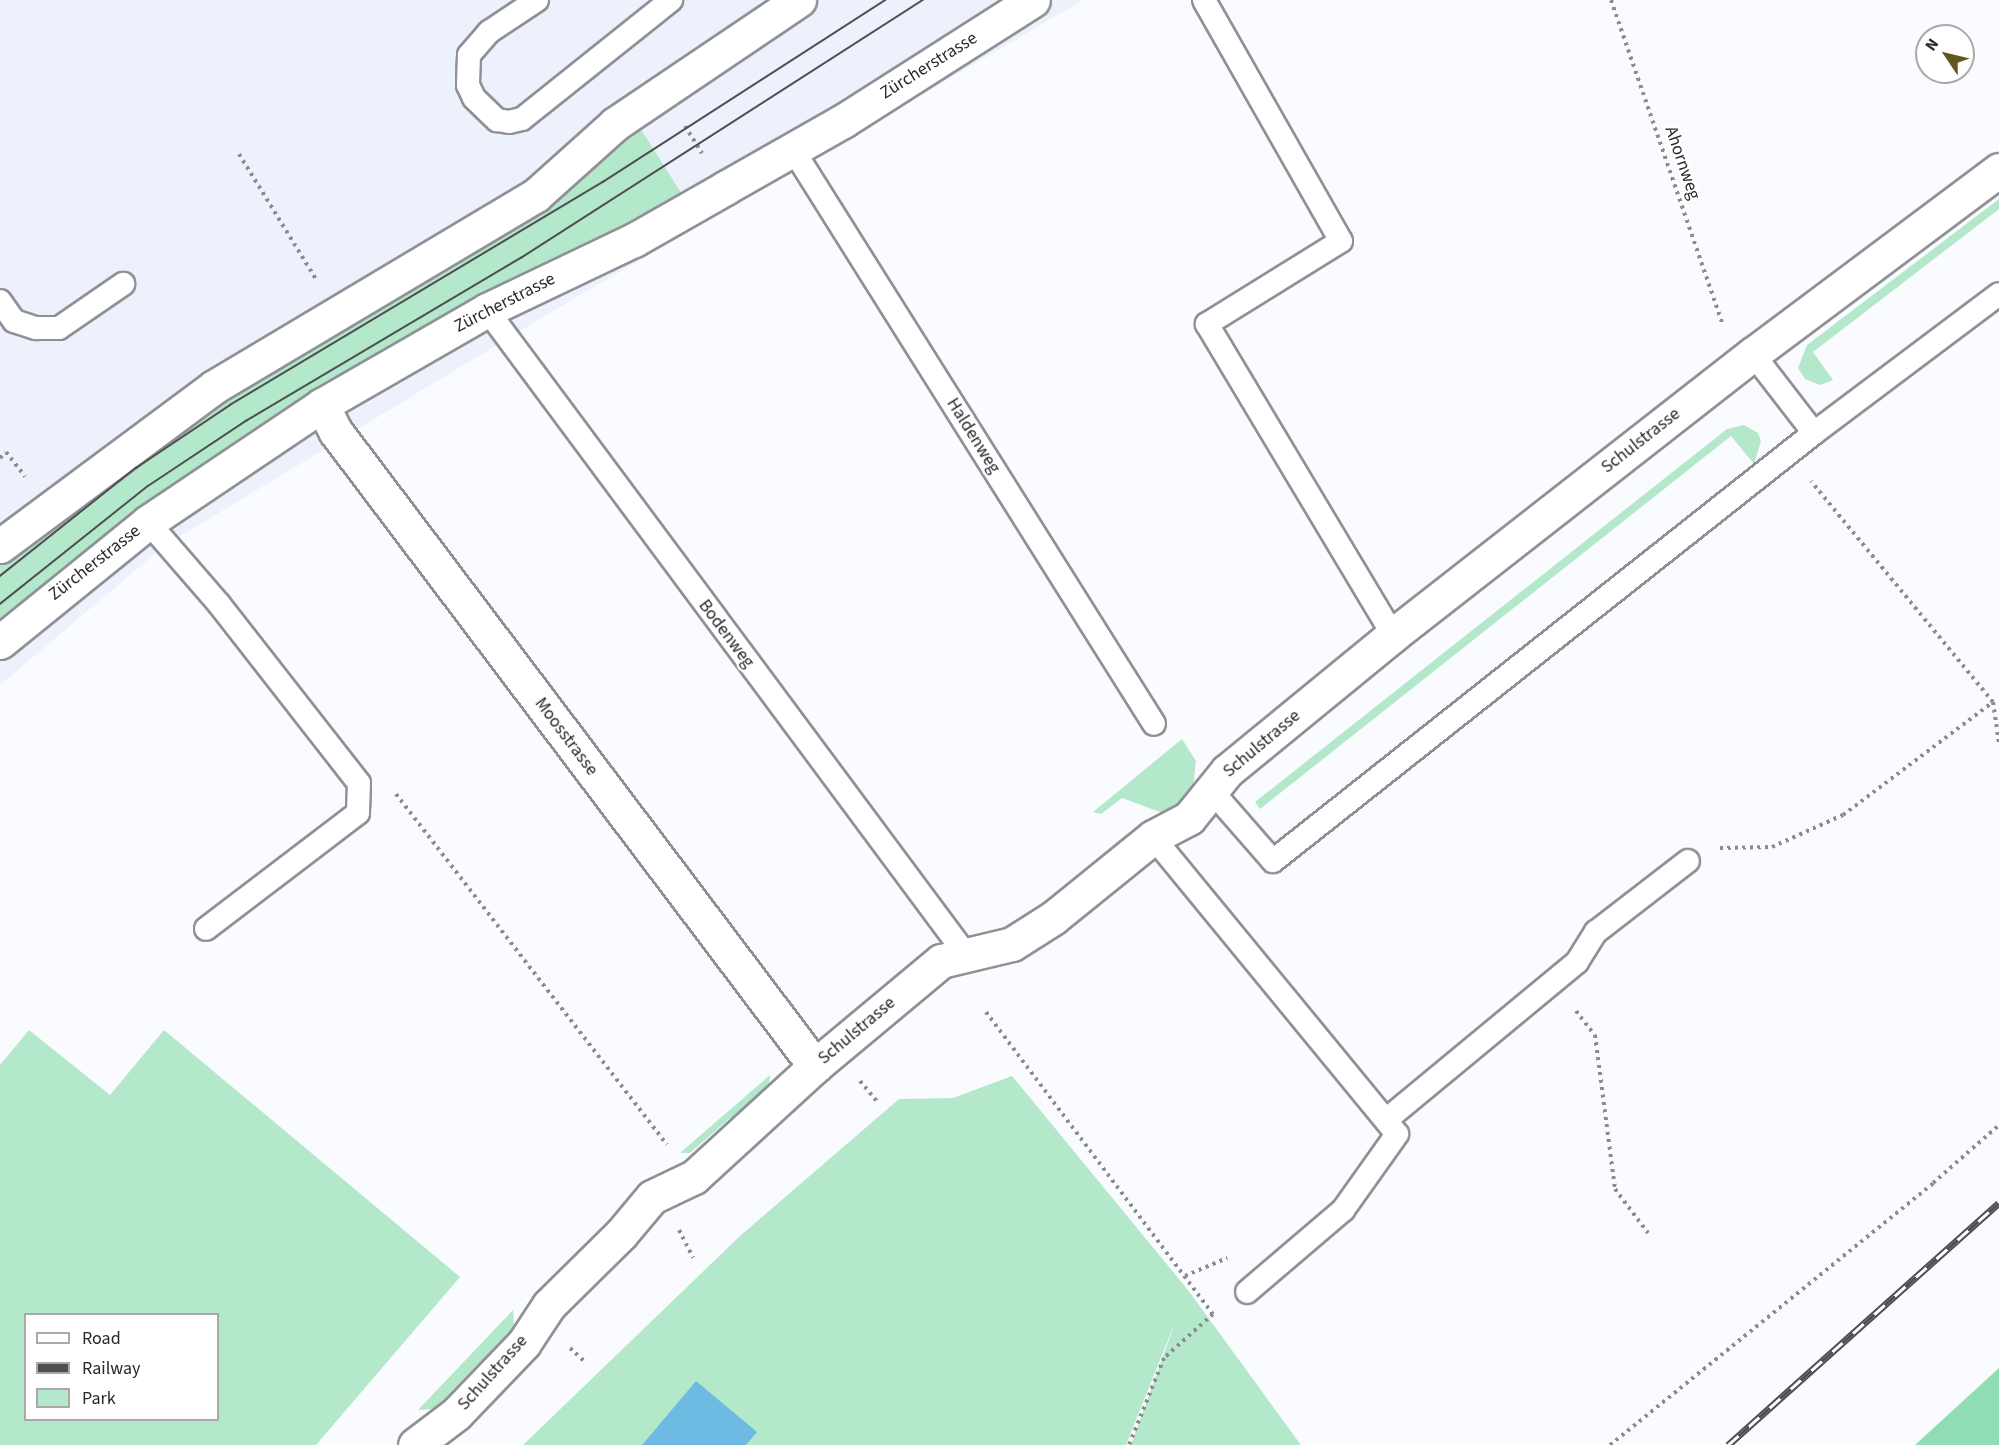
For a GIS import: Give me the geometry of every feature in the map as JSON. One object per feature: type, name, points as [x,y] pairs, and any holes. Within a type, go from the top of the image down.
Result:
[{"type":"street","points":[[0,546],[214,387],[536,195],[615,124],[662,90],[799,0]]},
{"type":"street","name":"Zürcherstrasse","points":[[0,642],[148,522],[322,405],[487,310],[634,240],[843,121],[1033,0]]},
{"type":"street","name":"Schulstrasse","points":[[415,1445],[471,1398],[524,1343],[549,1305],[621,1234],[652,1197],[694,1177],[814,1066],[941,961],[1012,944],[1053,918],[1153,837],[1189,818],[1227,771],[1393,635],[1753,354],[1999,170]]},
{"type":"street","name":"Moosstrasse","points":[[322,405],[336,432],[814,1066]]},
{"type":"lane","points":[[537,0],[489,32],[469,55],[468,85],[474,98],[497,120],[510,122],[522,119],[671,0]]},
{"type":"lane","points":[[1204,0],[1341,241],[1207,324],[1393,635]]},
{"type":"lane","name":"Haldenweg","points":[[792,148],[1154,724]]},
{"type":"lane","points":[[0,301],[14,321],[36,328],[59,328],[123,284]]},
{"type":"lane","points":[[1211,790],[1274,861],[1814,433],[1999,294]]},
{"type":"lane","name":"Bodenweg","points":[[487,310],[967,956]]},
{"type":"lane","points":[[1753,354],[1814,433]]},
{"type":"lane","points":[[148,522],[219,604],[359,783],[358,813],[206,929]]},
{"type":"lane","points":[[1153,837],[1397,1134],[1343,1210],[1247,1292]]},
{"type":"lane","points":[[1386,1120],[1577,963],[1596,932],[1688,861]]},
{"type":"path","name":"Ahornweg","points":[[1611,0],[1724,335]]},
{"type":"path","points":[[662,90],[725,188]]},
{"type":"path","points":[[238,154],[323,290]]},
{"type":"path","points":[[0,458],[6,452],[31,484]]},
{"type":"path","points":[[1808,478],[1993,702],[1999,743]]},
{"type":"path","points":[[1688,861],[1723,847],[1772,847],[1842,815],[1993,702]]},
{"type":"path","points":[[359,783],[385,780],[694,1177]]},
{"type":"path","points":[[1553,982],[1595,1035],[1615,1189],[1648,1233]]},
{"type":"path","points":[[986,1012],[1213,1314],[1164,1358],[1129,1445]]},
{"type":"path","points":[[1610,1445],[1999,1125]]},
{"type":"shaded area","points":[[0,0],[1083,0],[553,311],[164,546],[0,685]]},
{"type":"green space","points":[[637,123],[683,196],[515,281],[321,387],[206,461],[101,537],[0,620],[0,561],[104,479]]},
{"type":"green space","points":[[1999,199],[1999,209],[1813,352],[1833,380],[1820,385],[1805,379],[1798,368],[1807,345]]},
{"type":"green space","points":[[1744,425],[1758,433],[1761,441],[1754,464],[1731,436],[1260,809],[1255,802],[1727,429]]},
{"type":"green space","points":[[1182,739],[1196,761],[1192,799],[1171,816],[1122,798],[1101,814],[1093,812]]},
{"type":"green space","points":[[29,1030],[110,1095],[164,1030],[460,1277],[316,1445],[0,1445],[0,1065]]},
{"type":"green space","points":[[770,1075],[768,1093],[738,1119],[730,1118],[690,1153],[680,1153]]},
{"type":"green space","points":[[1012,1076],[1188,1290],[1301,1445],[1131,1445],[1176,1320],[1126,1445],[523,1445],[740,1236],[899,1099],[953,1098]]},
{"type":"green space","points":[[513,1310],[514,1327],[435,1409],[418,1410]]},
{"type":"green space","points":[[1999,1368],[1999,1445],[1915,1445]]},
{"type":"water","points":[[696,1381],[757,1432],[746,1445],[642,1445]]},
{"type":"tram line","points":[[0,576],[136,468],[230,405],[603,182],[885,0]]},
{"type":"tram line","points":[[0,604],[148,486],[246,421],[521,258],[923,0]]},
{"type":"railway","points":[[1728,1445],[1999,1203]]}]
